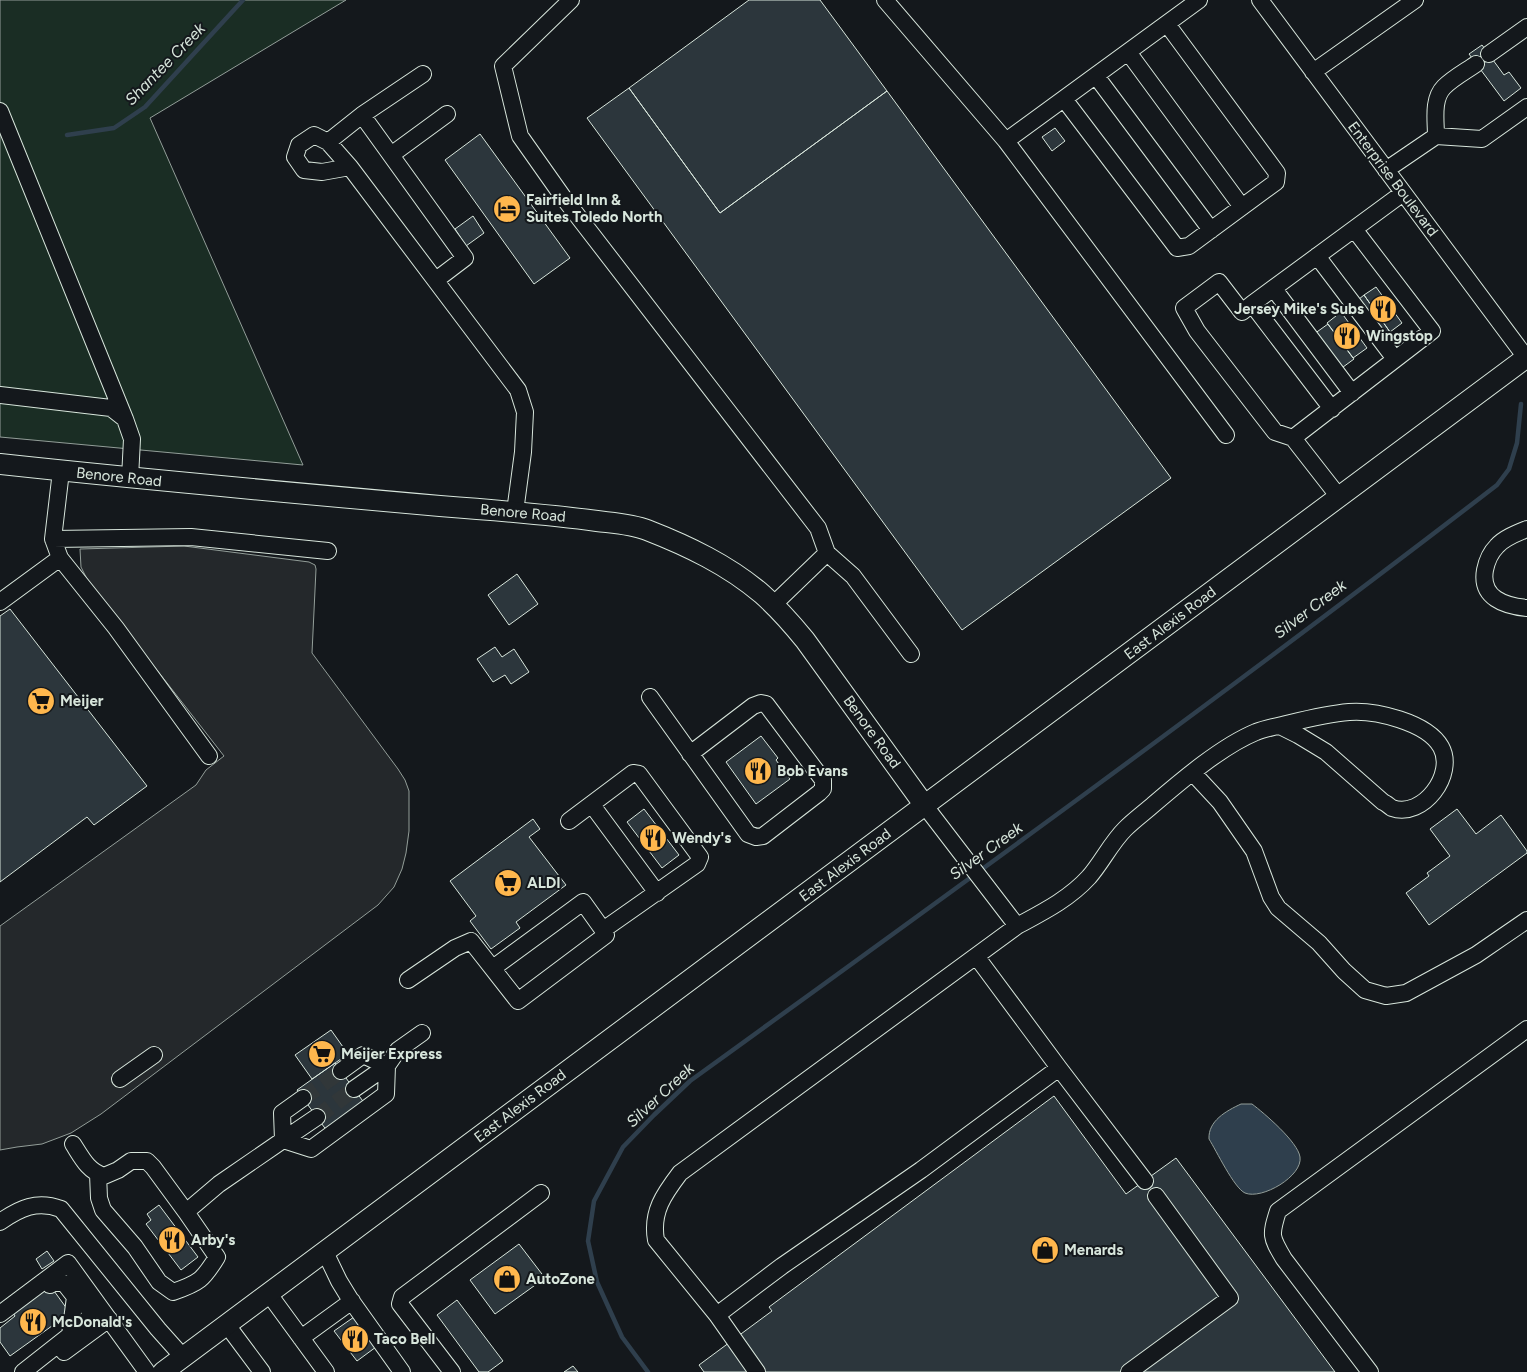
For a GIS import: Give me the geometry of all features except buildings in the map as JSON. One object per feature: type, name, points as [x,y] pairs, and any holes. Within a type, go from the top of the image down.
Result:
[{"type":"main road","name":"East Alexis Road","points":[[176,1366],[268,1294],[1527,358]]},
{"type":"main road","name":"Benore Road","points":[[0,464],[130,478],[585,519],[646,529],[708,557],[736,574],[761,593],[805,640],[925,806]]},
{"type":"street","points":[[571,0],[503,66],[520,136],[563,198],[818,528],[827,553],[853,576],[911,654]]},
{"type":"street","points":[[885,0],[1006,141],[1226,435]]},
{"type":"street","points":[[1006,141],[1199,0]]},
{"type":"street","name":"Enterprise Boulevard","points":[[1260,0],[1527,358]]},
{"type":"street","points":[[1313,72],[1415,0]]},
{"type":"street","points":[[1064,99],[1177,248],[1189,246],[1211,230],[1276,182],[1277,173],[1167,24]]},
{"type":"street","points":[[1436,136],[1437,99],[1443,88],[1527,27]]},
{"type":"street","points":[[1128,52],[1242,207]]},
{"type":"street","points":[[328,142],[362,115],[423,74]]},
{"type":"street","points":[[1096,76],[1211,230]]},
{"type":"street","points":[[1386,170],[1436,136],[1482,139],[1527,107]]},
{"type":"street","points":[[0,111],[125,419],[132,439],[130,478]]},
{"type":"street","points":[[391,155],[447,114]]},
{"type":"street","points":[[362,115],[465,258],[436,280]]},
{"type":"street","points":[[350,167],[322,172],[304,170],[295,157],[299,144],[314,135],[328,142],[350,167],[518,390],[525,412],[523,452],[515,512]]},
{"type":"street","points":[[1339,497],[1288,436],[1207,331],[1200,321],[1198,314],[1199,306],[1206,300],[1214,298],[1222,300],[1233,309],[1247,308],[1403,192]]},
{"type":"street","points":[[1332,409],[1247,308],[1218,282],[1184,308],[1197,332],[1275,432],[1288,436],[1332,409],[1432,331],[1354,229]]},
{"type":"street","points":[[1317,256],[1395,359]]},
{"type":"street","points":[[1274,289],[1352,393]]},
{"type":"street","points":[[0,395],[111,408],[125,419]]},
{"type":"street","points":[[61,471],[53,538],[60,558],[116,628],[210,756]]},
{"type":"street","points":[[1527,528],[1498,545],[1488,558],[1484,577],[1487,589],[1494,598],[1510,606],[1527,608]]},
{"type":"street","points":[[53,538],[191,536],[328,551]]},
{"type":"street","points":[[773,605],[827,553]]},
{"type":"street","points":[[0,602],[60,558]]},
{"type":"street","points":[[650,698],[690,754],[748,834],[756,837],[762,836],[823,789],[823,780],[766,704],[761,703],[753,706],[690,754]]},
{"type":"street","points":[[757,1372],[717,1315],[656,1240],[654,1228],[662,1197],[680,1173],[1017,926],[1060,903],[1088,878],[1125,829],[1225,748],[1256,732],[1280,726],[1304,720],[1349,712],[1374,713],[1404,720],[1434,738],[1441,748],[1444,761],[1443,774],[1438,787],[1427,799],[1405,809],[1393,808],[1383,802],[1326,752],[1280,726]]},
{"type":"street","points":[[569,821],[633,773],[639,774],[700,857],[697,864],[603,930]]},
{"type":"street","points":[[1193,773],[1220,802],[1254,851],[1271,897],[1278,908],[1319,943],[1344,971],[1365,990],[1386,996],[1406,994],[1476,955],[1527,920]]},
{"type":"street","points":[[592,804],[657,892]]},
{"type":"street","points":[[925,806],[1017,926]]},
{"type":"street","points":[[408,980],[455,948],[472,941],[518,1001],[606,935],[582,902],[493,968]]},
{"type":"street","points":[[976,956],[1145,1181]]},
{"type":"street","points":[[1370,1372],[1284,1259],[1273,1240],[1272,1227],[1278,1211],[1527,1029]]},
{"type":"street","points":[[354,1089],[386,1066],[398,1050],[422,1033]]},
{"type":"street","points":[[120,1079],[154,1055]]},
{"type":"street","points":[[341,1071],[363,1055],[386,1066]]},
{"type":"street","points":[[283,1140],[311,1149],[386,1094],[386,1066]]},
{"type":"street","points":[[717,1315],[782,1266],[922,1170],[1059,1068]]},
{"type":"street","points":[[283,1140],[282,1112],[303,1098]]},
{"type":"street","points":[[186,1212],[219,1184],[317,1116]]},
{"type":"street","points":[[73,1144],[88,1166],[94,1172],[104,1176],[118,1170],[130,1161],[147,1161],[217,1257],[207,1274],[193,1285],[173,1292],[159,1282],[135,1247],[103,1210],[98,1198],[98,1174]]},
{"type":"street","points":[[452,1372],[400,1304],[402,1297],[541,1192]]},
{"type":"street","points":[[1129,1372],[1230,1298],[1156,1196]]},
{"type":"street","points":[[0,1222],[24,1208],[40,1204],[61,1209],[158,1329],[176,1366]]},
{"type":"street","points":[[325,1252],[352,1302],[402,1372]]},
{"type":"street","points":[[4,1316],[68,1263],[147,1372]]},
{"type":"street","points":[[23,1372],[70,1335],[75,1297],[64,1283],[53,1283],[50,1285]]},
{"type":"street","points":[[268,1294],[326,1372]]},
{"type":"street","points":[[301,1338],[352,1302]]},
{"type":"street","points":[[35,1372],[109,1319]]},
{"type":"street","points":[[227,1325],[262,1372]]},
{"type":"green space","points":[[0,0],[346,0],[150,118],[303,465],[0,437]]},
{"type":"shaded area","points":[[184,546],[309,562],[315,565],[312,653],[398,769],[409,791],[409,831],[402,869],[394,887],[378,905],[101,1114],[71,1133],[42,1144],[0,1150],[0,926],[196,785],[206,770],[224,756],[89,583],[81,567],[80,549]]},
{"type":"water","points":[[1241,1104],[1252,1104],[1272,1121],[1287,1136],[1300,1157],[1295,1172],[1288,1179],[1271,1190],[1261,1193],[1245,1193],[1241,1190],[1231,1177],[1209,1139],[1211,1127],[1219,1117]]},
{"type":"waterway","name":"Shantee Creek","points":[[67,135],[114,128],[145,107],[243,0]]},
{"type":"waterway","name":"Silver Creek","points":[[648,1372],[622,1337],[597,1282],[588,1241],[594,1201],[623,1147],[690,1081],[1197,712],[1497,485],[1509,469],[1517,443],[1521,404]]},
{"type":"tunnel","points":[[303,1098],[341,1071]]},
{"type":"tunnel","points":[[317,1117],[354,1089]]},
{"type":"place","name":"Fairfield Inn & Suites Toledo North","points":[[507,209]]},
{"type":"place","name":"Jersey Mike's Subs","points":[[1383,309]]},
{"type":"place","name":"Wingstop","points":[[1347,336]]},
{"type":"place","name":"Meijer","points":[[41,701]]},
{"type":"place","name":"Bob Evans","points":[[758,771]]},
{"type":"place","name":"Wendy's","points":[[653,838]]},
{"type":"place","name":"ALDI","points":[[508,883]]},
{"type":"place","name":"Meijer Express","points":[[322,1054]]},
{"type":"place","name":"Arby's","points":[[172,1240]]},
{"type":"place","name":"Menards","points":[[1045,1250]]},
{"type":"place","name":"AutoZone","points":[[507,1279]]},
{"type":"place","name":"McDonald's","points":[[33,1322]]},
{"type":"place","name":"Taco Bell","points":[[355,1339]]}]
